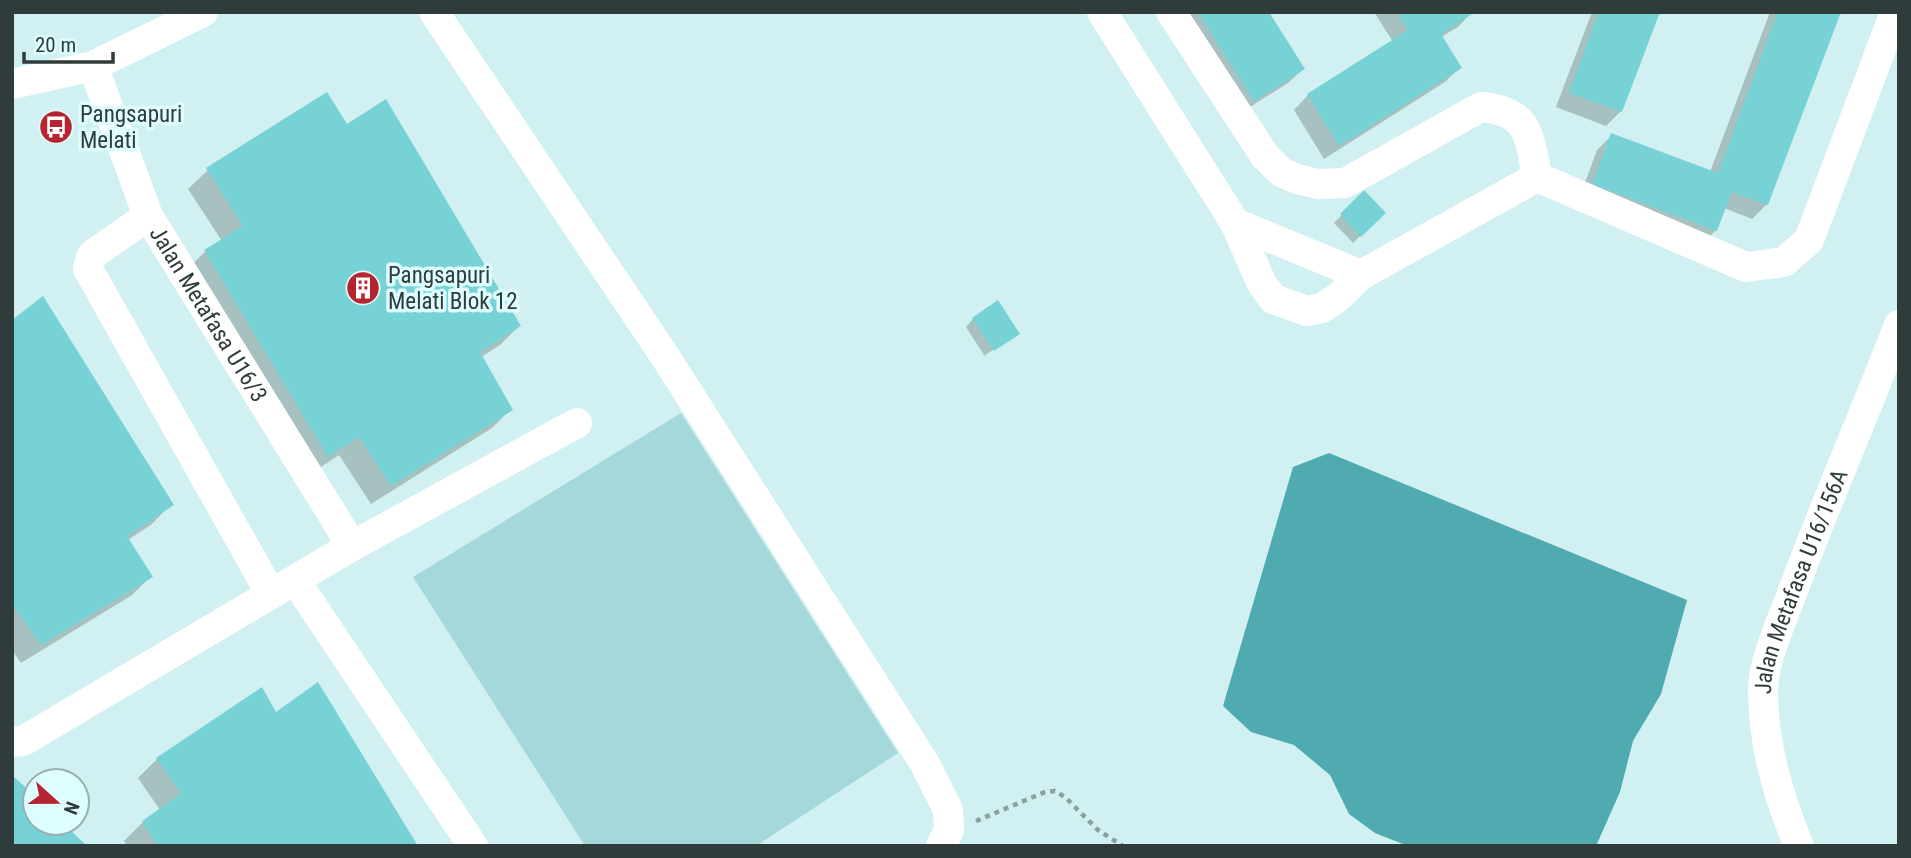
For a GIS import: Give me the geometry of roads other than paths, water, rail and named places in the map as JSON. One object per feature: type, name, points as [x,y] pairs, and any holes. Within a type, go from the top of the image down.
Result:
[{"type":"street","points":[[12,84],[93,66],[203,12]]},
{"type":"street","points":[[434,12],[668,361],[925,764],[948,810],[945,838]]},
{"type":"street","points":[[1102,12],[1236,223],[1262,285],[1273,299],[1307,311],[1322,308],[1361,275],[1537,177]]},
{"type":"street","points":[[1171,12],[1265,156],[1282,172],[1297,179],[1318,184],[1345,183],[1481,107],[1502,108],[1513,114],[1528,133],[1537,177]]},
{"type":"street","points":[[1537,177],[1746,267],[1784,262],[1809,240],[1895,12]]},
{"type":"street","name":"Jalan Metafasa U16/3","points":[[93,66],[148,216],[352,546]]},
{"type":"street","points":[[148,216],[91,257],[88,263],[90,276],[283,587],[472,846]]},
{"type":"street","points":[[1236,223],[1361,275]]},
{"type":"street","name":"Jalan Metafasa U16/156A","points":[[1799,846],[1785,812],[1768,752],[1763,688],[1774,645],[1812,540],[1899,325]]},
{"type":"street","points":[[12,741],[23,741],[352,546],[577,423]]},
{"type":"place","name":"Pangsapuri Melati","points":[[56,127]]},
{"type":"place","name":"Pangsapuri Melati Blok 12","points":[[363,288]]}]
